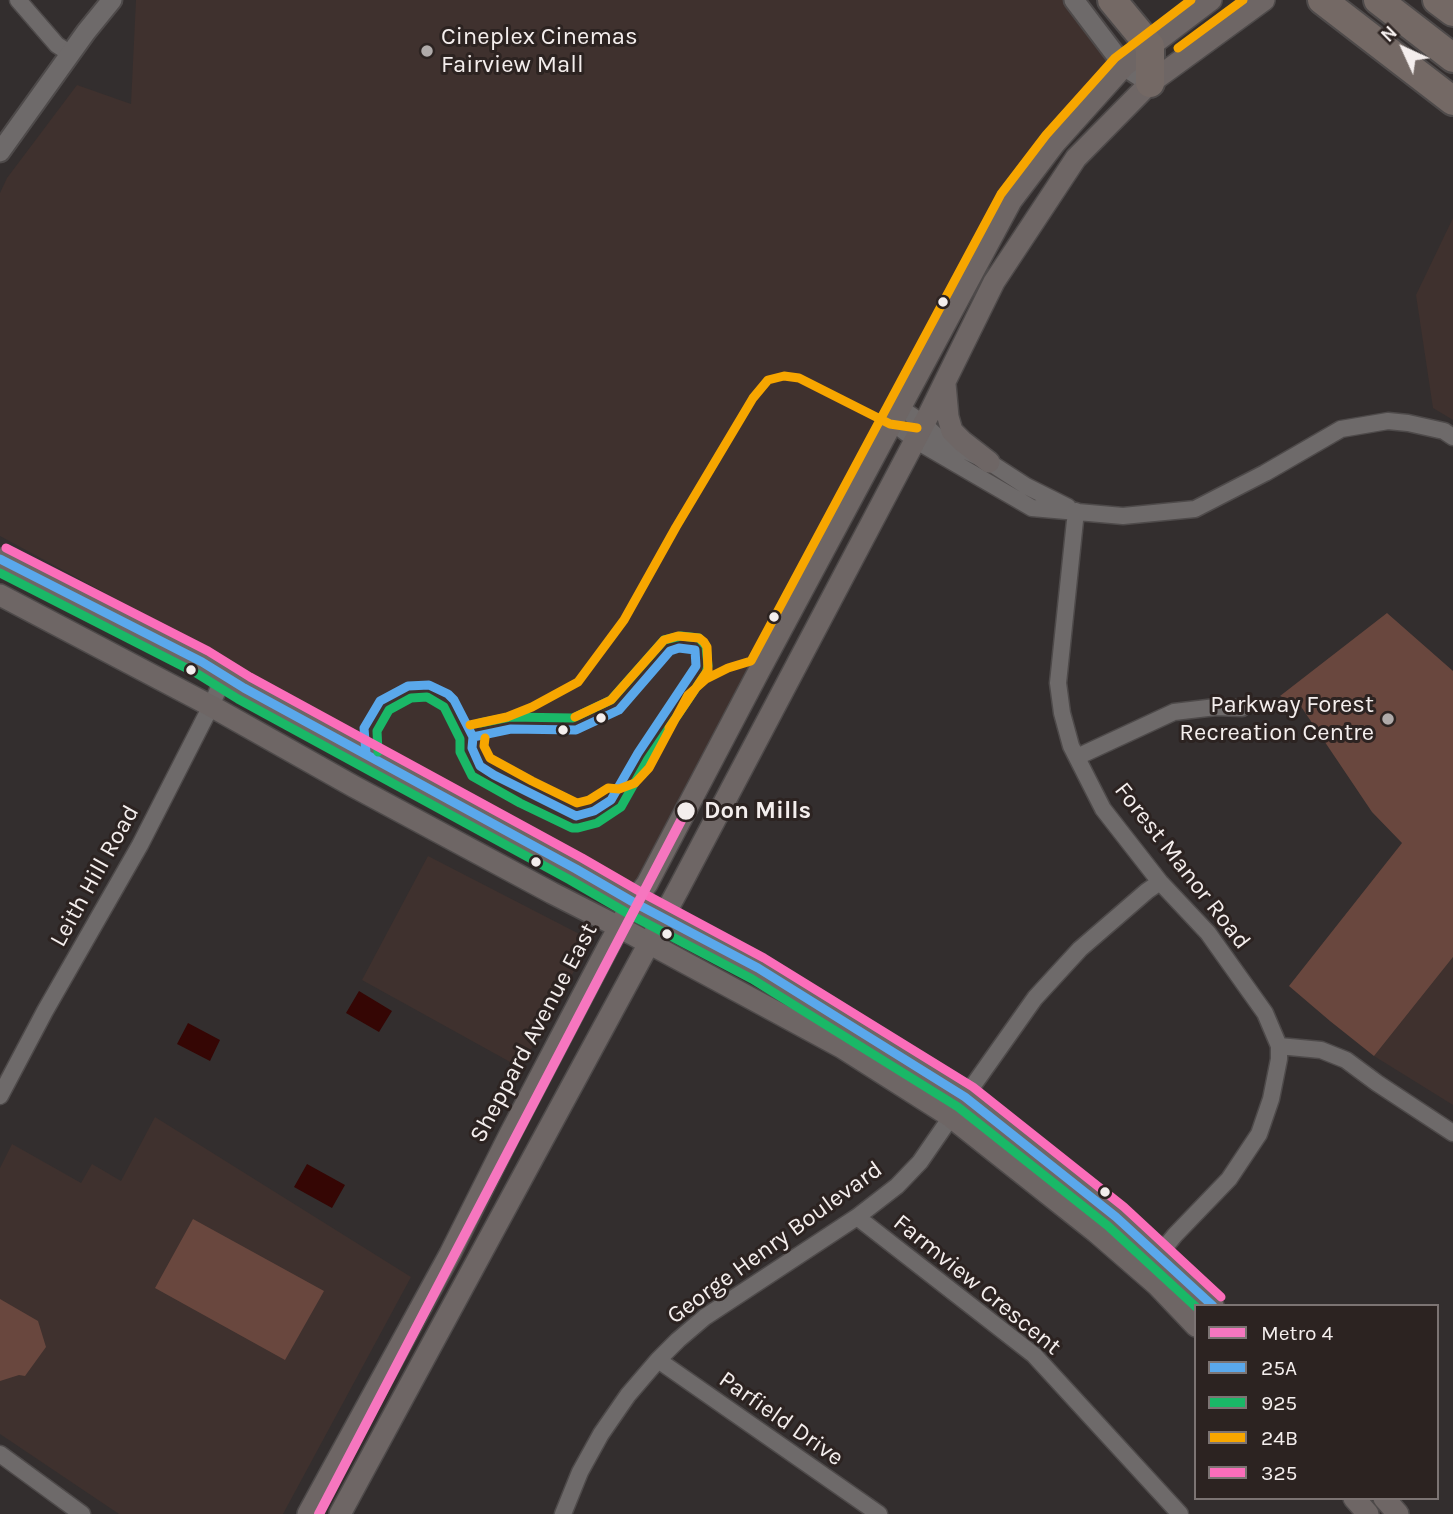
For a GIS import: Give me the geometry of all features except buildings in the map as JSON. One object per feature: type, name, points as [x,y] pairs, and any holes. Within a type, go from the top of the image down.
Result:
[{"type":"highway","points":[[1112,0],[1150,46],[1150,83]]},
{"type":"highway","points":[[1304,0],[1368,46],[1424,80]]},
{"type":"highway","points":[[1322,0],[1453,101]]},
{"type":"highway","points":[[1378,0],[1453,58]]},
{"type":"highway","points":[[1437,0],[1453,12]]},
{"type":"main road","name":"Sheppard Avenue East","points":[[308,1514],[450,1254],[619,927],[647,884],[752,683],[1012,201],[1055,143],[1124,66],[1211,0]]},
{"type":"main road","points":[[340,1514],[663,917],[945,382],[994,282],[1076,158],[1150,83],[1264,0]]},
{"type":"main road","points":[[945,382],[952,430],[989,462]]},
{"type":"main road","points":[[0,559],[202,662],[633,902],[758,968],[965,1097],[1116,1217],[1211,1304]]},
{"type":"main road","points":[[0,595],[842,1047],[951,1117],[1096,1232],[1144,1274],[1194,1324]]},
{"type":"main road","points":[[1356,1500],[1368,1514]]},
{"type":"main road","points":[[1386,1500],[1398,1514]]},
{"type":"street","points":[[18,0],[57,45],[71,54]]},
{"type":"street","points":[[0,152],[112,0]]},
{"type":"street","points":[[1074,0],[1124,66],[1150,83]]},
{"type":"street","points":[[897,416],[1032,508],[1123,516],[1195,509],[1265,473],[1340,429],[1388,421],[1444,431],[1453,437]]},
{"type":"street","points":[[919,431],[989,462],[1026,486],[1076,511]]},
{"type":"street","name":"Forest Manor Road","points":[[1076,511],[1058,683],[1062,713],[1071,746],[1103,809],[1160,882],[1208,933],[1265,1013],[1279,1046]]},
{"type":"street","name":"Leith Hill Road","points":[[0,1096],[140,845],[224,676]]},
{"type":"street","points":[[1077,757],[1174,712],[1216,707],[1242,708]]},
{"type":"street","points":[[965,1097],[1035,998],[1080,950],[1160,882]]},
{"type":"street","points":[[1144,1274],[1158,1255],[1229,1179],[1259,1134],[1271,1099],[1279,1046],[1321,1050],[1346,1060],[1453,1133]]},
{"type":"street","name":"George Henry Boulevard","points":[[563,1514],[580,1472],[601,1434],[628,1395],[658,1360],[705,1317],[857,1217],[897,1186],[920,1162],[951,1117]]},
{"type":"street","name":"Farmview Crescent","points":[[857,1217],[1034,1355],[1180,1514]]},
{"type":"street","name":"Parfield Drive","points":[[658,1360],[879,1514]]},
{"type":"street","points":[[0,1454],[82,1514]]},
{"type":"shaded area","points":[[136,0],[1074,0],[1124,66],[1055,143],[633,902],[220,671],[210,650],[0,536],[0,193],[7,178],[77,85],[131,104]]},
{"type":"shaded area","points":[[1453,218],[1453,420],[1433,408],[1416,295]]},
{"type":"shaded area","points":[[1387,613],[1453,671],[1453,957],[1374,1056],[1289,986],[1402,843],[1372,812],[1300,705],[1280,696]]},
{"type":"shaded area","points":[[428,856],[591,940],[521,1068],[362,980]]},
{"type":"shaded area","points":[[1453,957],[1453,1105],[1374,1056]]},
{"type":"shaded area","points":[[359,991],[392,1011],[379,1032],[346,1013]]},
{"type":"shaded area","points":[[188,1023],[220,1040],[210,1061],[177,1044]]},
{"type":"shaded area","points":[[155,1117],[411,1277],[283,1514],[119,1514],[0,1434],[0,1168],[12,1144],[81,1183],[92,1164],[121,1181]]},
{"type":"shaded area","points":[[307,1164],[345,1185],[332,1208],[294,1187]]},
{"type":"shaded area","points":[[193,1219],[324,1291],[285,1360],[155,1288]]},
{"type":"shaded area","points":[[0,1299],[38,1321],[46,1347],[25,1376],[19,1375],[0,1381]]},
{"type":"metro line","name":"4","points":[[319,1514],[686,811]]},
{"type":"transit line","name":"24B","points":[[485,738],[484,746],[490,758],[577,803],[589,800],[608,788],[619,789],[635,783],[649,768],[688,695],[706,679],[751,661],[1001,194],[1046,135],[1115,58],[1191,0]]},
{"type":"transit line","name":"24B","points":[[1178,48],[1243,0]]},
{"type":"transit line","name":"24B","points":[[470,725],[507,717],[578,682],[624,620],[753,398],[768,380],[784,376],[799,378],[890,424],[917,428]]},
{"type":"transit line","name":"325","points":[[6,548],[208,651],[250,677],[764,958],[973,1087],[1124,1207],[1221,1297]]},
{"type":"transit line","name":"25A","points":[[0,559],[202,662],[244,688],[758,968],[965,1097],[1116,1217],[1211,1304]]},
{"type":"transit line","name":"925","points":[[0,573],[196,673],[238,699],[752,979],[958,1107],[1108,1226],[1194,1305]]},
{"type":"transit line","name":"24B","points":[[575,717],[611,700],[664,640],[678,636],[699,638],[707,647],[708,670],[669,728]]},
{"type":"transit line","name":"925","points":[[378,752],[377,731],[389,710],[411,698],[427,697],[444,707],[460,739],[460,752],[472,776],[572,828],[597,823],[621,807],[648,759],[706,673],[706,646],[699,638],[681,636],[664,640],[611,700],[573,718],[510,717],[480,723]]},
{"type":"transit line","name":"25A","points":[[473,737],[511,729],[576,730],[619,710],[670,651],[679,648],[695,650],[696,666],[638,753],[611,800]]},
{"type":"transit line","name":"25A","points":[[366,753],[364,728],[380,701],[408,686],[429,685],[454,700],[473,737],[472,748],[480,766],[494,775],[576,816],[594,811],[611,800]]},
{"type":"place","name":"Cineplex Cinemas Fairview Mall","points":[[427,51]]},
{"type":"place","name":"Parkway Forest Recreation Centre","points":[[1388,719]]},
{"type":"place","name":"Don Mills","points":[[686,811]]}]
